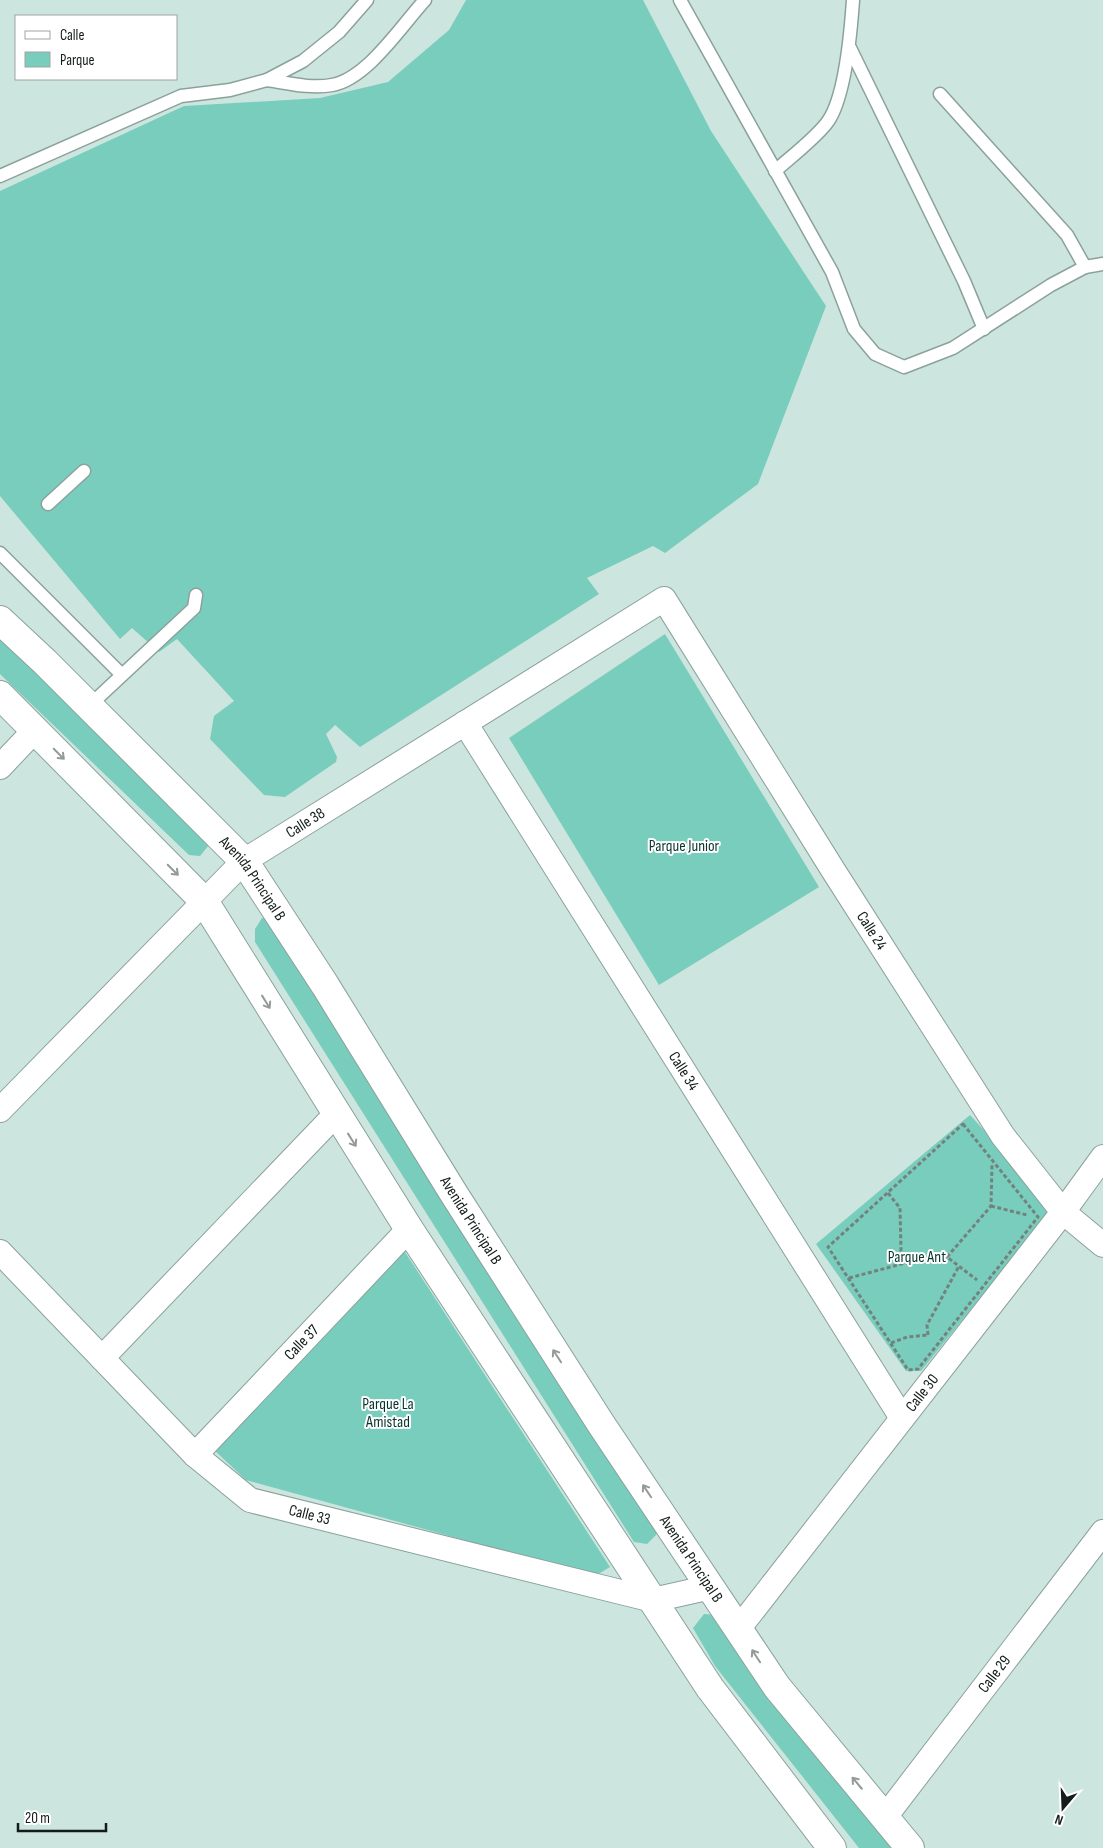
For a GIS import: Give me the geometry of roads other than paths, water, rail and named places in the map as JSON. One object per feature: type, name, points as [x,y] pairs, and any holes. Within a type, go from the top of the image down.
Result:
[{"type":"main road","name":"Avenida Principal B","points":[[0,620],[244,861],[326,985],[454,1194],[601,1424],[777,1687],[910,1848]]},
{"type":"main road","points":[[0,695],[204,901],[408,1229],[710,1688],[832,1848]]},
{"type":"street","name":"Calle 38","points":[[0,1110],[244,861],[664,599]]},
{"type":"street","name":"Calle 24","points":[[664,599],[828,862],[1003,1136],[1063,1212],[1103,1245]]},
{"type":"street","name":"Calle 34","points":[[465,723],[902,1418]]},
{"type":"street","points":[[0,767],[35,730]]},
{"type":"street","points":[[102,1358],[336,1114]]},
{"type":"street","name":"Calle 30","points":[[739,1628],[1063,1212],[1103,1157]]},
{"type":"street","name":"Calle 37","points":[[195,1455],[408,1229]]},
{"type":"street","name":"Calle 33","points":[[0,1252],[195,1455],[250,1500],[653,1600],[711,1587]]},
{"type":"street","name":"Calle 29","points":[[885,1816],[1103,1532]]},
{"type":"lane","points":[[0,176],[181,96],[230,90],[267,80],[304,61],[339,32],[367,0]]},
{"type":"lane","points":[[267,80],[310,86],[334,85],[358,73],[425,0]]},
{"type":"lane","points":[[680,0],[832,272],[854,329],[875,354],[904,367],[953,348],[1051,285],[1084,267],[1103,264]]},
{"type":"lane","points":[[775,171],[828,123],[835,107],[850,48],[853,0]]},
{"type":"lane","points":[[850,48],[964,281],[984,329]]},
{"type":"lane","points":[[940,94],[1067,235],[1084,267]]},
{"type":"lane","points":[[48,504],[84,471]]},
{"type":"lane","points":[[0,553],[122,675]]},
{"type":"lane","points":[[89,706],[194,608],[196,595]]},
{"type":"park label","name":"Parque Junior","points":[[684,846]]},
{"type":"park label","name":"Parque Ant","points":[[917,1257]]},
{"type":"park label","name":"Parque La Amistad","points":[[388,1413]]}]
